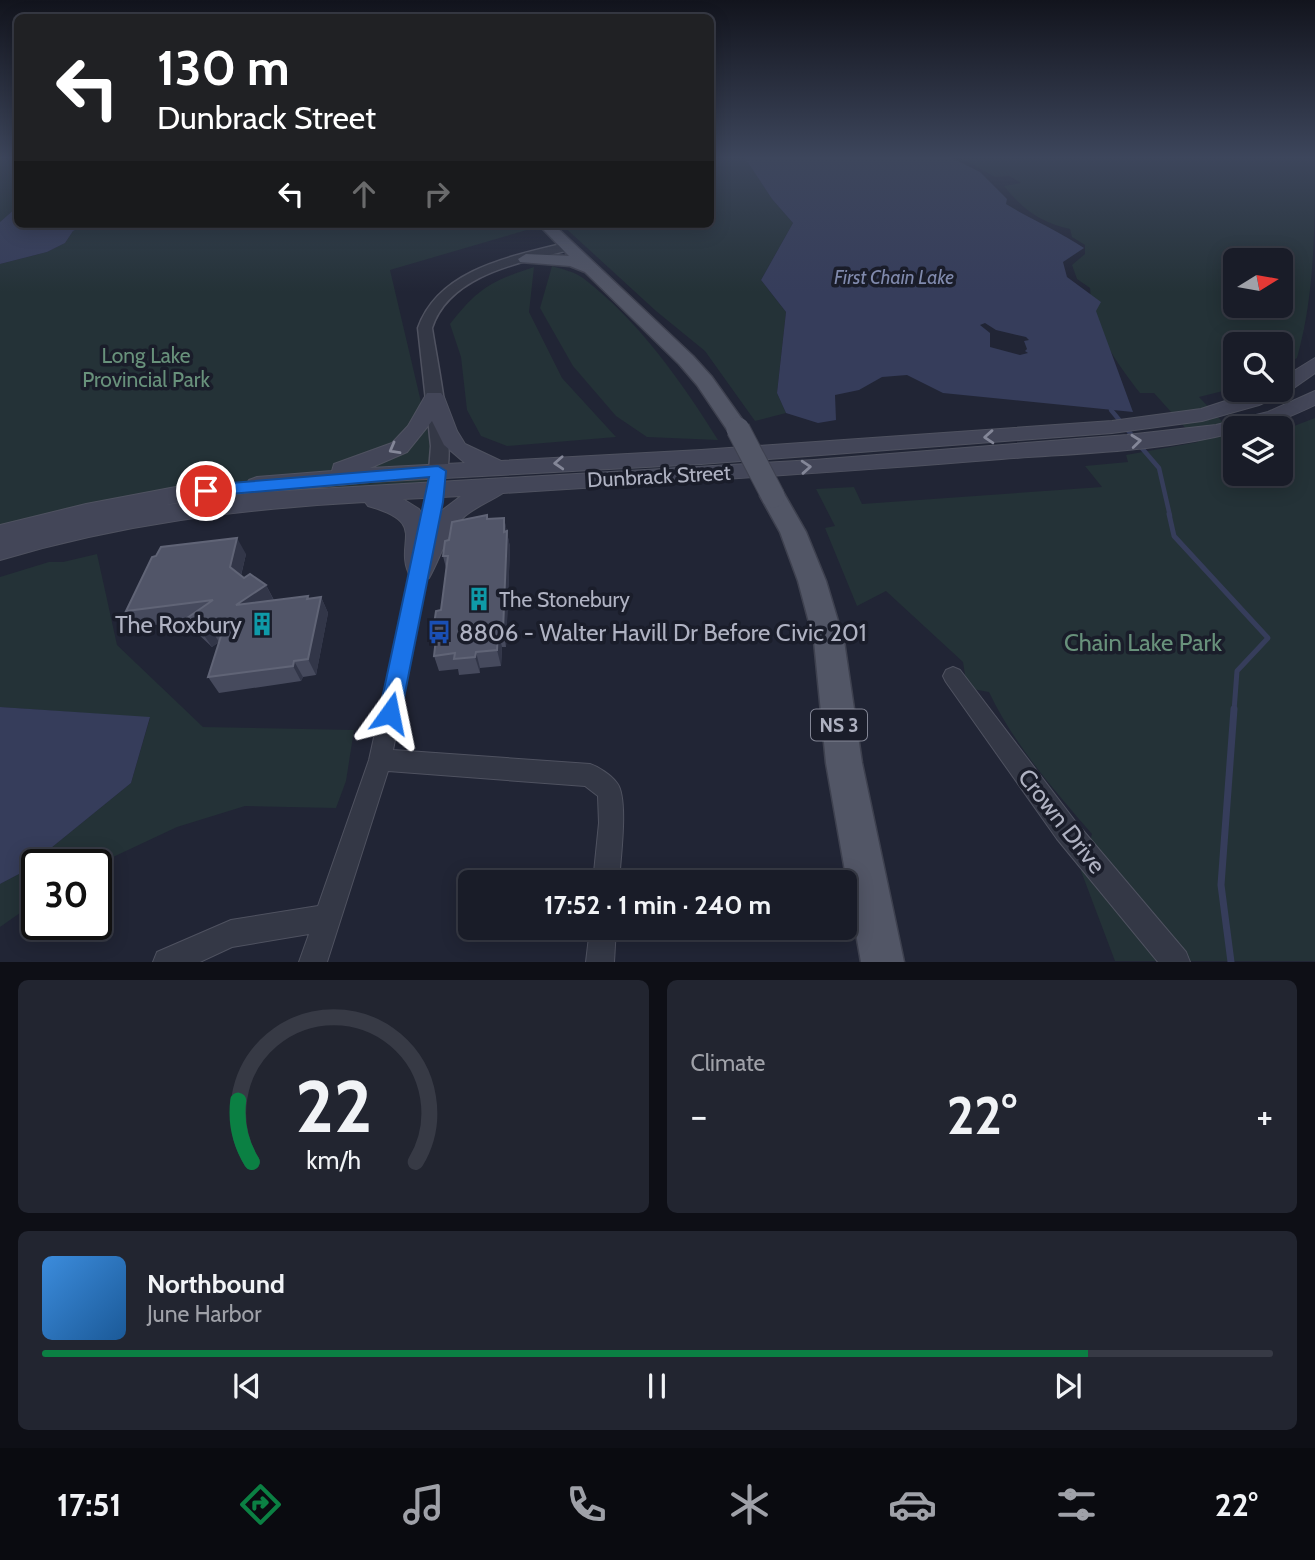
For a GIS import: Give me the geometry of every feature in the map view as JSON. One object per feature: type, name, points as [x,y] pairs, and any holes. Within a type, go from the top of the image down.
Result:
[{"type":"main road","points":[[526,259],[546,244],[550,234],[547,228]]},
{"type":"main road","name":"NS 3","points":[[548,228],[594,269],[705,381],[738,429],[793,531],[829,641],[844,763],[883,961]]},
{"type":"main road","points":[[526,259],[572,261],[594,269]]},
{"type":"main road","points":[[1293,380],[1315,364]]},
{"type":"main road","points":[[434,397],[446,435],[452,444],[478,460],[515,474]]},
{"type":"main road","points":[[271,484],[337,471],[397,451],[419,430],[434,397]]},
{"type":"main road","name":"Dunbrack Street","points":[[0,534],[148,500],[271,484],[437,480],[701,457],[1063,439],[1275,416],[1315,397]]},
{"type":"main road","name":"Dunbrack Street","points":[[1209,423],[1250,402]]},
{"type":"main road","points":[[420,571],[437,530],[451,514],[515,474]]},
{"type":"main road","name":"Dunbrack Street","points":[[0,551],[71,532],[168,512],[260,500],[327,496],[437,480]]},
{"type":"main road","points":[[327,496],[377,500],[396,503],[405,508],[414,517],[420,571]]},
{"type":"street","points":[[313,961],[380,760],[437,480],[440,446],[425,328],[433,310],[446,295],[465,282],[494,268],[569,246]]},
{"type":"street","name":"Crown Drive","points":[[953,676],[1066,830],[1176,961]]},
{"type":"street","points":[[380,760],[590,775],[609,791],[611,823],[607,870]]},
{"type":"street","points":[[167,961],[231,934],[327,918]]},
{"type":"street","points":[[600,961],[602,940]]},
{"type":"green space","points":[[0,203],[14,203],[14,210],[0,222]]},
{"type":"green space","points":[[714,203],[775,203],[793,223],[761,280],[786,312],[777,393],[786,413],[755,421],[705,351],[656,311],[565,228],[714,228]]},
{"type":"green space","name":"Chain Lake Park","points":[[1019,203],[1314,203],[1311,284],[1297,358],[1293,360],[1293,332],[1223,332],[1223,391],[1199,397],[1223,422],[1223,486],[1293,486],[1293,426],[1315,418],[1315,961],[1115,961],[1081,871],[1092,834],[1023,749],[989,692],[967,688],[963,662],[886,591],[857,606],[825,528],[835,526],[816,489],[854,487],[862,504],[1102,487],[1085,466],[1128,462],[1126,455],[1198,442],[1154,393],[1140,393],[1122,369],[1100,331],[1090,288],[1077,279],[1072,265],[1085,254],[1085,245],[1072,237],[1070,229],[1050,223]]},
{"type":"green space","name":"Long Lake Provincial Park","points":[[79,228],[534,228],[390,270],[440,483],[315,494],[0,549],[0,264],[47,252],[65,243],[73,231]]},
{"type":"green space","points":[[552,266],[583,278],[623,313],[674,374],[718,440],[647,437],[616,416],[573,366],[540,308]]},
{"type":"green space","points":[[534,267],[529,312],[562,378],[616,437],[507,446],[481,436],[467,410],[461,357],[450,324],[486,287]]},
{"type":"green space","points":[[97,554],[117,645],[203,727],[354,730],[346,781],[336,808],[245,806],[177,827],[112,857],[112,849],[50,849],[131,783],[150,718],[0,707],[0,577],[49,562],[63,562]]},
{"type":"green space","points":[[21,872],[21,912],[0,927],[0,884]]},
{"type":"water","name":"First Chain Lake","points":[[775,203],[1006,203],[1084,248],[1063,262],[1067,277],[1101,302],[1096,311],[1133,412],[943,393],[907,375],[882,377],[859,390],[835,395],[836,420],[818,423],[786,413],[777,393],[786,312],[761,280],[793,223]],"holes":[[[985,323],[996,330],[1029,340],[1024,341],[1027,349],[1025,351],[1028,353],[1020,355],[990,347],[990,333],[980,325]]]},
{"type":"water","points":[[14,210],[14,228],[79,228],[73,231],[65,243],[47,252],[0,264],[0,222]]},
{"type":"water","points":[[0,707],[150,717],[131,783],[50,849],[21,849],[21,872],[0,884]]},
{"type":"building","name":"The Stonebury","points":[[487,515],[487,519],[504,518],[504,532],[507,531],[503,631],[498,631],[497,650],[476,652],[475,657],[454,659],[455,653],[434,656],[437,630],[433,631],[436,611],[441,610],[448,556],[443,556],[445,541],[449,540],[452,522]]},
{"type":"building","name":"The Roxbury","points":[[237,538],[230,567],[244,578],[250,574],[266,585],[236,605],[308,596],[307,599],[321,597],[308,659],[294,661],[293,666],[208,677],[221,636],[209,626],[201,631],[187,618],[213,600],[126,611],[152,557],[156,556],[161,547]]},
{"type":"waterway","points":[[1111,410],[1135,439]]},
{"type":"waterway","points":[[1140,446],[1159,468],[1170,516]]},
{"type":"waterway","points":[[1169,514],[1174,536],[1268,638],[1237,671],[1234,711]]},
{"type":"waterway","points":[[1231,962],[1221,885],[1234,709]]},
{"type":"place","name":"The Stonebury","points":[[479,599]]},
{"type":"place","name":"The Roxbury","points":[[262,624]]},
{"type":"place","name":"8806 - Walter Havill Dr Before Civic 201","points":[[439,632]]},
{"type":"route","points":[[206,491],[438,471],[437,489],[390,713]]}]
